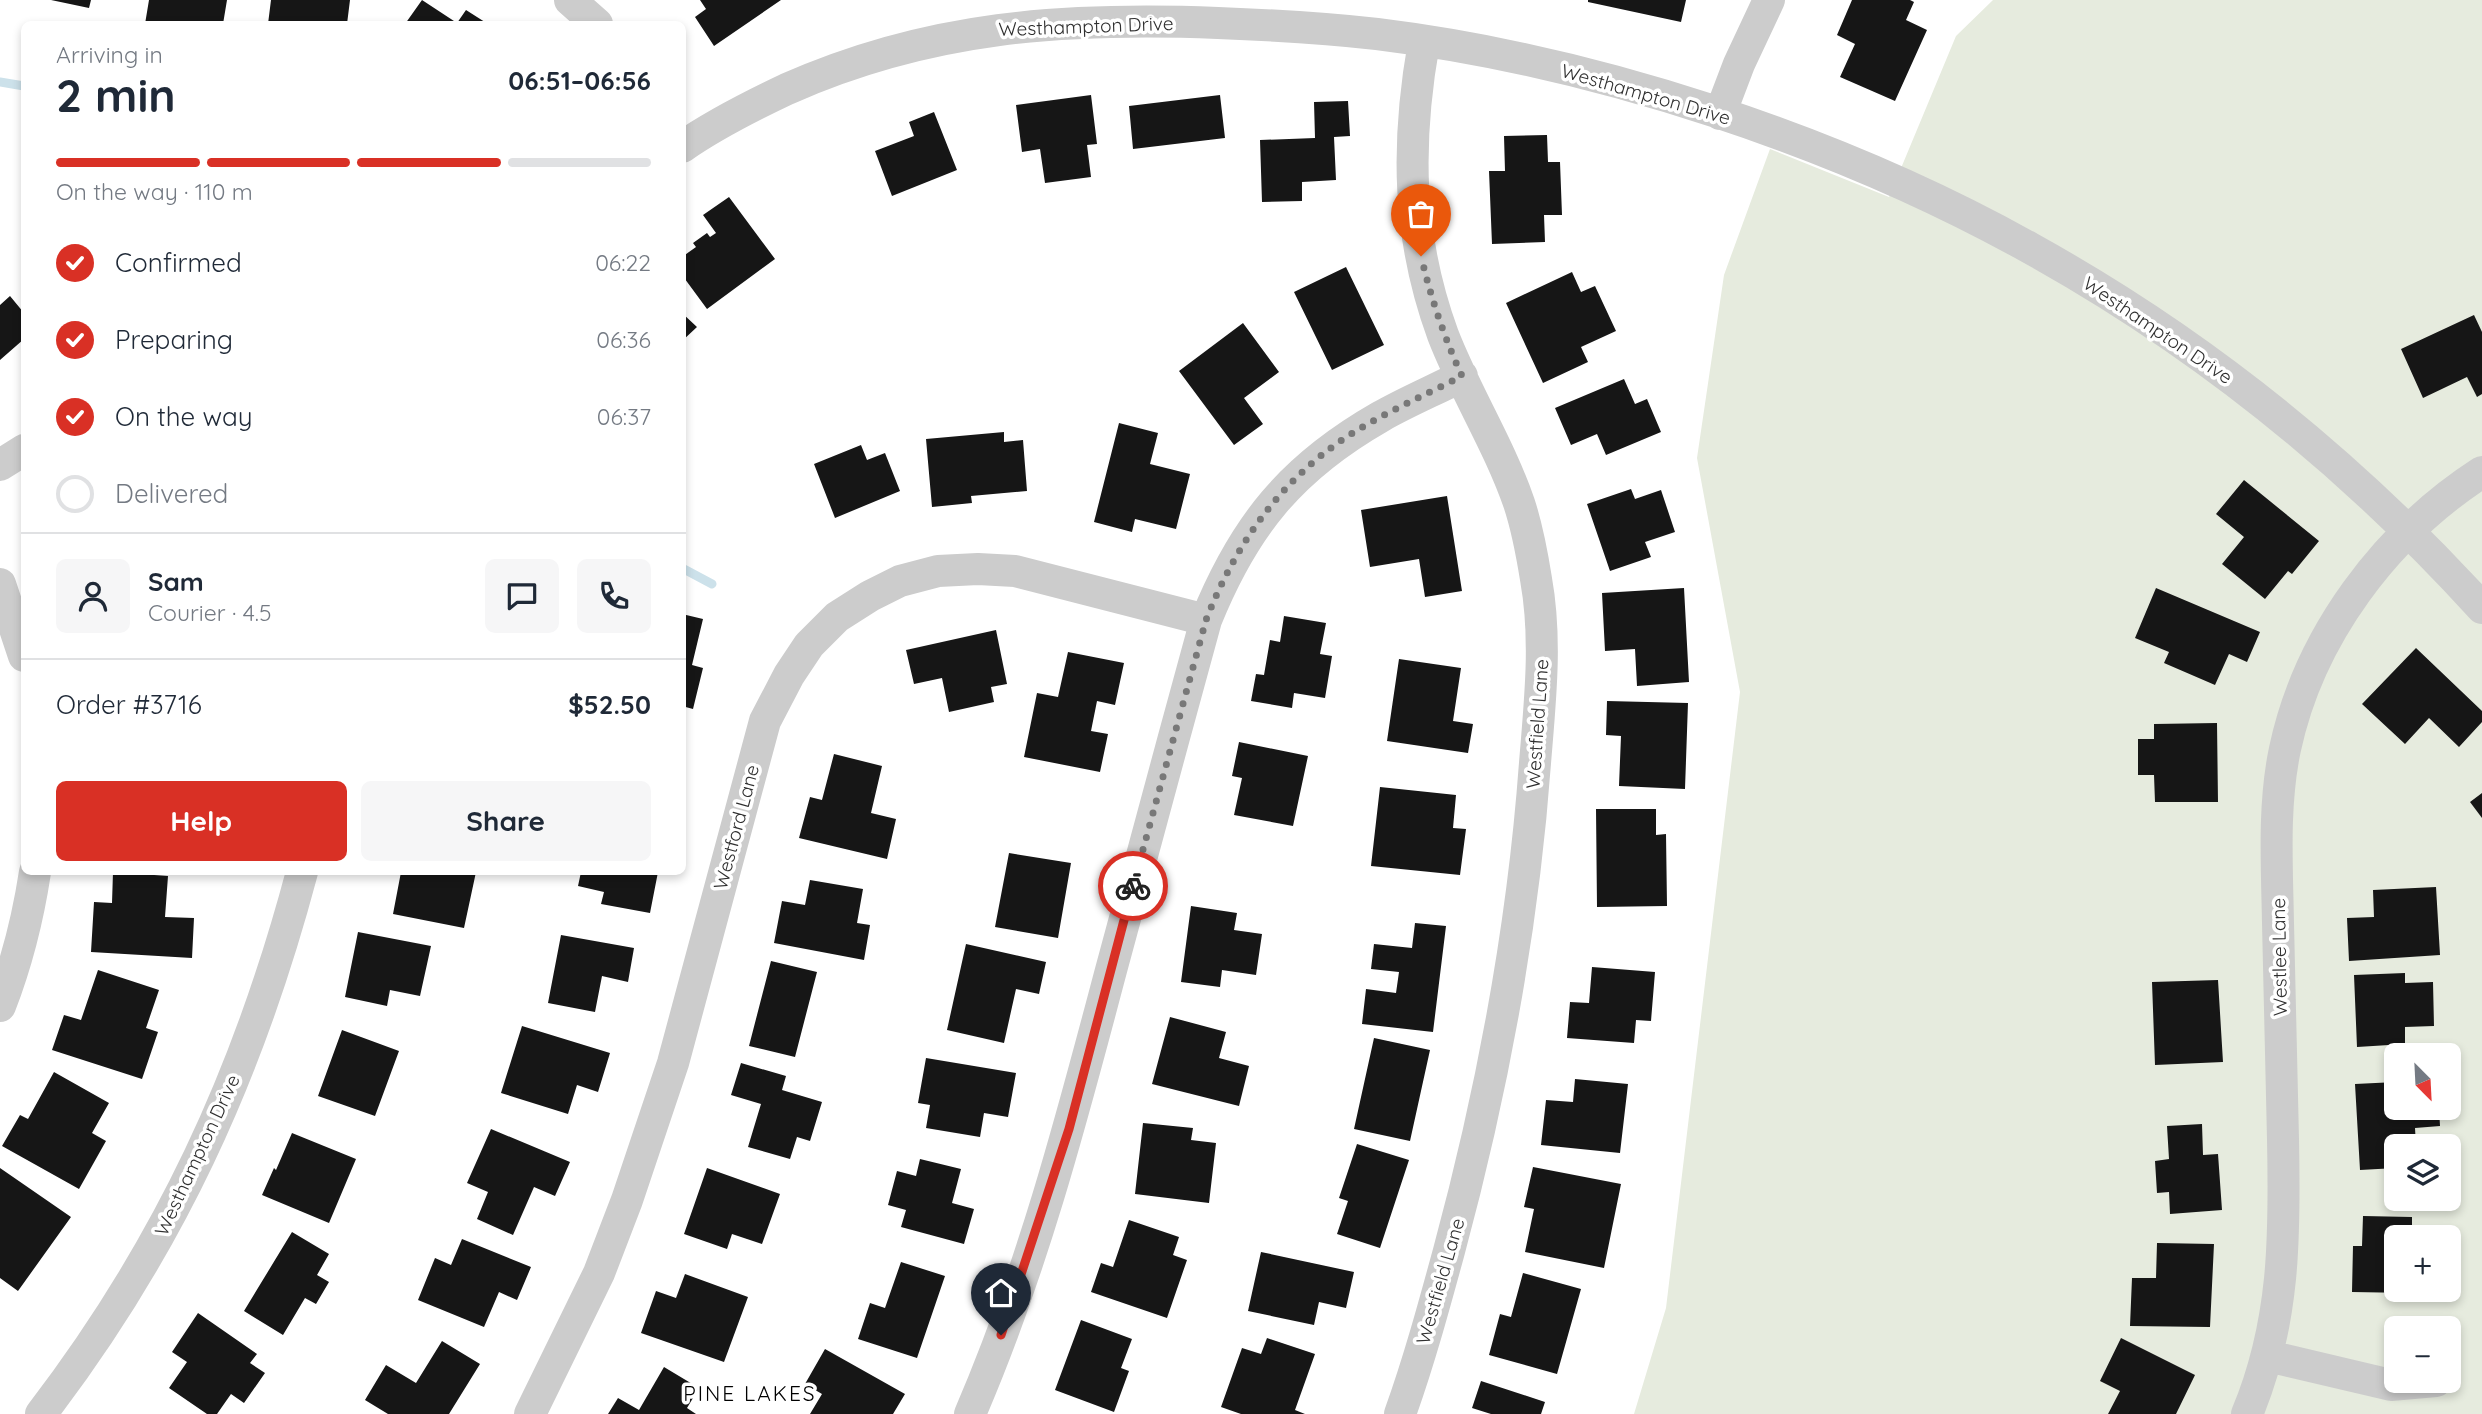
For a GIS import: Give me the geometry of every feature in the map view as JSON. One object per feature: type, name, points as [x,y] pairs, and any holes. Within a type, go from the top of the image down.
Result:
[{"type":"street","points":[[570,0],[594,21]]},
{"type":"street","points":[[1720,114],[1739,64],[1769,0]]},
{"type":"street","name":"Westhampton Drive","points":[[686,139],[766,99],[848,64],[902,48],[995,29],[1070,23],[1189,22],[1299,26],[1424,42],[1559,68],[1720,114],[1840,159],[1913,190],[2062,266],[2174,338],[2326,454],[2408,530],[2482,608]]},
{"type":"street","name":"Westfield Lane","points":[[1399,1414],[1429,1323],[1467,1183],[1497,1045],[1517,929],[1529,836],[1542,665],[1542,625],[1537,583],[1520,506],[1444,336],[1430,293],[1414,210],[1412,138],[1424,42]]},
{"type":"street","points":[[971,1414],[1069,1129],[1206,620],[1223,578],[1258,522],[1282,492],[1314,461],[1382,415],[1462,376]]},
{"type":"street","points":[[0,465],[21,452]]},
{"type":"street","name":"Westlee Lane","points":[[2247,1414],[2268,1356],[2280,1291],[2284,1230],[2277,884],[2278,809],[2284,752],[2298,700],[2320,650],[2357,593],[2408,530],[2447,495],[2482,472]]},
{"type":"street","name":"Westford Lane","points":[[530,1414],[599,1273],[626,1200],[673,1063],[765,721],[789,675],[809,645],[837,617],[900,580],[951,570],[1015,572],[1206,620]]},
{"type":"street","points":[[0,584],[21,647]]},
{"type":"street","points":[[0,1006],[14,970],[24,932],[34,875]]},
{"type":"street","name":"Westhampton Drive","points":[[41,1414],[115,1311],[157,1242],[188,1182],[219,1116],[249,1041],[280,952],[301,875]]},
{"type":"street","points":[[2268,1356],[2384,1383]]},
{"type":"shaded area","points":[[1993,0],[2482,0],[2482,1414],[1634,1414],[1666,1308],[1740,692],[1697,458],[1724,275],[1770,149],[1889,197],[1956,36]]},
{"type":"building","points":[[51,0],[91,0],[89,8]]},
{"type":"building","points":[[149,0],[227,0],[224,21],[146,21]]},
{"type":"building","points":[[271,0],[350,0],[347,21],[268,21]]},
{"type":"building","points":[[422,0],[454,21],[407,21]]},
{"type":"building","points":[[700,0],[781,0],[714,46],[695,17],[706,9]]},
{"type":"building","points":[[1588,0],[1686,0],[1681,22]]},
{"type":"building","points":[[1852,0],[1910,0],[1914,2],[1906,20],[1927,30],[1895,101],[1840,77],[1855,44],[1837,35]]},
{"type":"building","points":[[466,10],[483,21],[458,21]]},
{"type":"building","points":[[1091,95],[1097,144],[1087,145],[1091,177],[1045,183],[1040,149],[1022,152],[1016,105]]},
{"type":"building","points":[[1220,95],[1225,138],[1133,149],[1129,106]]},
{"type":"building","points":[[1348,101],[1350,136],[1334,137],[1336,180],[1302,182],[1302,201],[1262,202],[1260,140],[1315,138],[1314,102]]},
{"type":"building","points":[[934,112],[957,170],[892,196],[875,151],[914,136],[909,122]]},
{"type":"building","points":[[1547,135],[1548,162],[1560,162],[1562,215],[1544,215],[1545,242],[1492,244],[1489,171],[1505,171],[1504,136]]},
{"type":"building","points":[[729,197],[775,259],[707,309],[686,280],[686,254],[696,247],[693,243],[707,233],[710,237],[716,233],[703,215]]},
{"type":"building","points":[[1346,267],[1384,345],[1332,370],[1294,292]]},
{"type":"building","points":[[1572,272],[1581,292],[1595,286],[1616,331],[1581,347],[1588,362],[1543,383],[1506,303]]},
{"type":"building","points":[[10,296],[21,309],[21,342],[0,360],[0,305]]},
{"type":"building","points":[[2474,315],[2482,332],[2482,394],[2477,397],[2467,377],[2423,398],[2401,349]]},
{"type":"building","points":[[686,317],[697,327],[686,337]]},
{"type":"building","points":[[1243,323],[1279,372],[1244,398],[1263,424],[1234,445],[1179,371]]},
{"type":"building","points":[[1624,379],[1635,404],[1647,399],[1661,432],[1606,455],[1597,434],[1571,445],[1555,408]]},
{"type":"building","points":[[1119,423],[1158,433],[1150,464],[1190,474],[1176,529],[1135,519],[1132,532],[1094,522]]},
{"type":"building","points":[[1004,432],[1004,442],[1023,440],[1027,491],[971,496],[972,503],[932,507],[926,439]]},
{"type":"building","points":[[861,445],[867,460],[885,453],[900,491],[835,518],[814,464]]},
{"type":"building","points":[[2244,480],[2319,541],[2292,574],[2288,571],[2265,599],[2222,564],[2244,537],[2216,514]]},
{"type":"building","points":[[1631,489],[1635,499],[1661,490],[1675,532],[1645,542],[1651,557],[1610,571],[1587,504]]},
{"type":"building","points":[[1447,496],[1462,591],[1425,597],[1419,559],[1370,567],[1361,510]]},
{"type":"building","points":[[1684,588],[1689,682],[1637,686],[1635,649],[1605,651],[1602,593]]},
{"type":"building","points":[[2156,588],[2260,632],[2247,662],[2229,654],[2215,685],[2164,663],[2169,652],[2135,638]]},
{"type":"building","points":[[686,615],[703,619],[692,665],[703,668],[693,709],[686,707]]},
{"type":"building","points":[[1284,616],[1326,623],[1320,654],[1332,656],[1325,698],[1294,693],[1292,708],[1251,701],[1256,674],[1264,675],[1270,640],[1280,642]]},
{"type":"building","points":[[996,630],[1007,684],[991,687],[994,702],[949,712],[942,678],[914,684],[906,650]]},
{"type":"building","points":[[2416,648],[2482,711],[2482,722],[2459,747],[2429,718],[2405,744],[2362,704]]},
{"type":"building","points":[[1068,652],[1124,663],[1115,705],[1097,701],[1091,731],[1108,734],[1100,772],[1024,757],[1037,693],[1058,697]]},
{"type":"building","points":[[1399,659],[1461,668],[1453,721],[1473,724],[1468,753],[1387,741]]},
{"type":"building","points":[[1607,701],[1688,703],[1685,789],[1619,786],[1621,736],[1606,735]]},
{"type":"building","points":[[2217,723],[2218,802],[2155,802],[2154,775],[2138,775],[2138,739],[2154,739],[2154,724]]},
{"type":"building","points":[[1239,742],[1308,756],[1293,826],[1234,815],[1242,778],[1232,776]]},
{"type":"building","points":[[834,754],[882,766],[871,813],[896,819],[887,859],[799,838],[810,797],[822,800]]},
{"type":"building","points":[[1380,787],[1456,795],[1453,828],[1466,829],[1460,875],[1371,866]]},
{"type":"building","points":[[2482,793],[2482,818],[2470,802]]},
{"type":"building","points":[[1596,809],[1656,809],[1656,835],[1666,834],[1667,906],[1597,907]]},
{"type":"building","points":[[1009,853],[1071,863],[1058,938],[995,927]]},
{"type":"building","points":[[113,875],[168,876],[165,917],[194,918],[192,958],[91,952],[94,902],[112,903]]},
{"type":"building","points":[[400,875],[475,875],[464,928],[393,914]]},
{"type":"building","points":[[580,875],[657,875],[650,913],[601,904],[604,892],[578,886]]},
{"type":"building","points":[[810,880],[863,889],[857,923],[870,925],[864,960],[774,943],[782,901],[805,905]]},
{"type":"building","points":[[2436,887],[2440,955],[2349,961],[2347,918],[2374,917],[2373,890]]},
{"type":"building","points":[[1191,906],[1237,913],[1234,930],[1262,934],[1256,975],[1222,970],[1220,987],[1181,982]]},
{"type":"building","points":[[1415,923],[1446,926],[1433,1032],[1362,1024],[1366,989],[1396,993],[1399,972],[1371,969],[1374,944],[1412,948]]},
{"type":"building","points":[[358,932],[431,946],[420,996],[390,990],[387,1006],[345,997]]},
{"type":"building","points":[[561,935],[634,948],[628,982],[602,976],[595,1012],[548,1003]]},
{"type":"building","points":[[966,944],[1046,962],[1039,994],[1016,989],[1004,1043],[947,1030]]},
{"type":"building","points":[[771,961],[817,972],[795,1057],[749,1046]]},
{"type":"building","points":[[1592,967],[1655,972],[1651,1021],[1636,1020],[1634,1043],[1567,1038],[1570,1002],[1589,1003]]},
{"type":"building","points":[[98,970],[159,990],[146,1028],[158,1032],[142,1079],[52,1050],[64,1015],[81,1020]]},
{"type":"building","points":[[2405,973],[2405,983],[2433,982],[2434,1026],[2405,1027],[2405,1043],[2357,1047],[2354,975]]},
{"type":"building","points":[[2218,980],[2223,1062],[2155,1065],[2152,982]]},
{"type":"building","points":[[1170,1017],[1226,1032],[1219,1058],[1249,1066],[1239,1106],[1152,1084]]},
{"type":"building","points":[[522,1026],[610,1053],[598,1092],[577,1085],[568,1114],[501,1093]]},
{"type":"building","points":[[342,1030],[399,1051],[375,1116],[318,1096]]},
{"type":"building","points":[[1374,1038],[1430,1050],[1410,1141],[1354,1129]]},
{"type":"building","points":[[926,1058],[1016,1073],[1008,1117],[984,1113],[980,1137],[926,1128],[930,1105],[918,1103]]},
{"type":"building","points":[[741,1063],[786,1076],[782,1090],[822,1102],[810,1141],[797,1137],[790,1159],[748,1147],[761,1104],[731,1095]]},
{"type":"building","points":[[54,1072],[109,1103],[92,1133],[106,1141],[79,1189],[2,1146],[20,1115],[28,1119]]},
{"type":"building","points":[[1575,1079],[1628,1084],[1620,1153],[1541,1145],[1546,1100],[1573,1102]]},
{"type":"building","points":[[2384,1083],[2384,1120],[2440,1120],[2440,1126],[2415,1128],[2415,1134],[2384,1134],[2384,1169],[2360,1170],[2355,1084]]},
{"type":"building","points":[[1143,1123],[1193,1128],[1191,1140],[1216,1143],[1209,1203],[1135,1194]]},
{"type":"building","points":[[2202,1124],[2203,1155],[2218,1154],[2222,1210],[2170,1214],[2169,1192],[2157,1193],[2155,1161],[2169,1159],[2167,1126]]},
{"type":"building","points":[[491,1129],[570,1162],[555,1196],[534,1187],[513,1235],[477,1219],[488,1192],[467,1183]]},
{"type":"building","points":[[292,1133],[356,1159],[329,1223],[262,1195]]},
{"type":"building","points":[[1357,1144],[1409,1160],[1380,1248],[1337,1234],[1348,1201],[1339,1198]]},
{"type":"building","points":[[920,1159],[961,1169],[952,1203],[974,1209],[964,1244],[901,1227],[906,1210],[888,1205],[897,1171],[916,1176]]},
{"type":"building","points":[[1533,1167],[1621,1184],[1604,1268],[1525,1252],[1534,1209],[1524,1207]]},
{"type":"building","points":[[0,1168],[71,1217],[18,1291],[0,1278]]},
{"type":"building","points":[[707,1168],[780,1194],[762,1244],[732,1234],[727,1249],[684,1234]]},
{"type":"building","points":[[2363,1216],[2412,1217],[2412,1225],[2384,1225],[2384,1293],[2352,1292],[2353,1246],[2362,1246]]},
{"type":"building","points":[[1129,1220],[1179,1237],[1173,1255],[1187,1260],[1167,1318],[1091,1292],[1101,1263],[1113,1267]]},
{"type":"building","points":[[292,1232],[329,1254],[317,1275],[329,1282],[316,1304],[305,1298],[283,1335],[244,1311]]},
{"type":"building","points":[[462,1239],[531,1267],[517,1300],[499,1292],[484,1327],[418,1300],[435,1258],[451,1265]]},
{"type":"building","points":[[2157,1243],[2214,1244],[2210,1327],[2130,1326],[2132,1278],[2156,1278]]},
{"type":"building","points":[[1261,1252],[1354,1272],[1346,1308],[1319,1302],[1314,1325],[1248,1311]]},
{"type":"building","points":[[901,1262],[945,1276],[917,1358],[858,1339],[870,1303],[885,1308]]},
{"type":"building","points":[[1523,1273],[1581,1289],[1557,1374],[1489,1355],[1500,1314],[1511,1317]]},
{"type":"building","points":[[685,1274],[748,1297],[724,1362],[641,1333],[656,1291],[676,1298]]},
{"type":"building","points":[[198,1313],[257,1354],[250,1363],[265,1373],[244,1403],[231,1394],[217,1414],[207,1414],[169,1388],[187,1362],[172,1352]]},
{"type":"building","points":[[1081,1320],[1132,1339],[1121,1368],[1129,1371],[1114,1412],[1055,1390]]},
{"type":"building","points":[[1267,1338],[1315,1354],[1295,1410],[1305,1414],[1241,1414],[1221,1407],[1242,1348],[1261,1354]]},
{"type":"building","points":[[2121,1338],[2195,1375],[2176,1414],[2108,1414],[2120,1391],[2100,1381]]},
{"type":"building","points":[[442,1341],[480,1364],[449,1414],[388,1414],[365,1400],[386,1365],[416,1383]]},
{"type":"building","points":[[825,1349],[905,1394],[893,1414],[810,1414],[822,1394],[805,1384]]},
{"type":"building","points":[[664,1367],[699,1388],[687,1408],[696,1414],[608,1414],[618,1398],[639,1410]]},
{"type":"building","points":[[1481,1381],[1545,1402],[1541,1414],[1491,1414],[1472,1408]]},
{"type":"waterway","points":[[0,82],[21,86]]},
{"type":"waterway","points":[[686,570],[712,584]]},
{"type":"way so far","points":[[1133,886],[1206,620],[1237,552],[1282,492],[1314,461],[1382,415],[1462,376],[1444,336],[1421,256]]},
{"type":"district","name":"PINE LAKES","points":[[750,1393]]},
{"type":"route","points":[[1001,1335],[1069,1129],[1133,886]]}]
